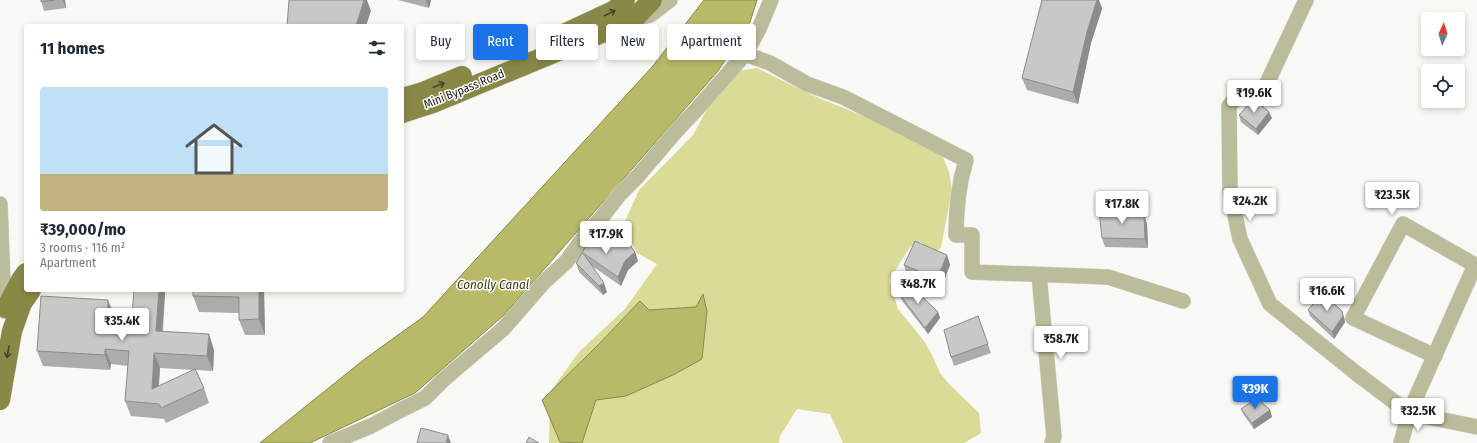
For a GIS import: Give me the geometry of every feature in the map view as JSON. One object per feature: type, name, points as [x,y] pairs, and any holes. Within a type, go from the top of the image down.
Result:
[{"type":"main road","name":"Mini Bypass Road","points":[[593,24],[615,10],[626,0]]},
{"type":"main road","name":"Mini Bypass Road","points":[[598,31],[633,20],[652,0]]},
{"type":"main road","name":"Mini Bypass Road","points":[[404,97],[536,49]]},
{"type":"main road","name":"Mini Bypass Road","points":[[404,112],[433,103],[536,55]]},
{"type":"main road","points":[[0,400],[12,331],[6,319],[24,276]]},
{"type":"main road","points":[[6,319],[22,303],[30,292]]},
{"type":"street","points":[[633,20],[650,14],[670,0]]},
{"type":"street","points":[[756,34],[771,0]]},
{"type":"street","points":[[1306,0],[1261,96],[1239,94],[1229,106],[1230,191],[1240,239],[1270,304],[1356,373],[1409,413],[1477,428]]},
{"type":"street","points":[[756,58],[770,63],[807,84],[843,97],[966,160],[960,180],[956,212],[956,235],[972,235],[972,272],[1108,277],[1183,301]]},
{"type":"street","points":[[330,443],[370,426],[425,398],[443,380],[503,329],[544,282],[566,262],[584,236],[602,217],[619,195],[637,177],[740,60]]},
{"type":"street","points":[[0,204],[6,319]]},
{"type":"street","points":[[1401,443],[1409,413],[1435,356],[1475,265],[1403,224],[1353,318],[1435,356]]},
{"type":"street","points":[[1039,274],[1054,437],[1052,443]]},
{"type":"shaded area","points":[[757,68],[814,96],[888,126],[943,157],[949,172],[952,190],[941,247],[935,254],[921,242],[910,247],[889,280],[898,309],[924,341],[940,373],[949,384],[979,413],[981,433],[964,443],[843,443],[830,414],[797,409],[780,436],[779,443],[549,443],[550,392],[579,352],[625,309],[657,264],[637,253],[623,226],[639,190],[693,135],[710,104],[737,71]]},
{"type":"water","name":"Conolly Canal","points":[[704,0],[757,0],[749,24],[685,24]]},
{"type":"water","name":"Conolly Canal","points":[[667,48],[667,60],[725,60],[718,71],[504,315],[415,393],[310,443],[260,443],[366,358],[423,317],[659,60]]},
{"type":"water","points":[[703,294],[707,311],[702,359],[675,374],[626,396],[596,400],[582,443],[560,442],[542,400],[640,301],[649,310],[696,307]]},
{"type":"building","points":[[41,0],[55,0],[41,2]]},
{"type":"building","points":[[289,0],[364,0],[357,24],[287,24]]},
{"type":"building","points":[[1042,0],[1097,0],[1087,32],[1073,92],[1022,78]]},
{"type":"building","points":[[1254,99],[1269,112],[1256,129],[1239,115]]},
{"type":"building","points":[[1099,211],[1144,214],[1145,239],[1102,238]]},
{"type":"building","points":[[620,231],[635,252],[625,261],[618,277],[583,253],[604,283],[599,286],[576,263],[588,243],[601,232],[611,239]]},
{"type":"building","points":[[915,241],[947,255],[937,279],[904,265]]},
{"type":"building","points":[[905,280],[938,312],[925,328],[900,295]]},
{"type":"building","points":[[134,292],[159,292],[156,331],[209,334],[207,356],[154,353],[152,389],[195,369],[204,388],[161,408],[159,404],[125,401],[129,351],[105,349],[105,355],[37,351],[41,296],[108,300],[107,327],[131,329]]},
{"type":"building","points":[[193,292],[259,292],[259,319],[239,320],[239,297],[193,296]]},
{"type":"building","points":[[1322,293],[1342,311],[1343,316],[1332,332],[1308,310]]},
{"type":"building","points":[[978,316],[988,344],[951,357],[944,330]]},
{"type":"building","points":[[1257,398],[1270,410],[1252,423],[1241,409]]},
{"type":"building","points":[[421,428],[448,435],[446,443],[417,443]]},
{"type":"building","points":[[529,437],[539,443],[526,443]]}]
